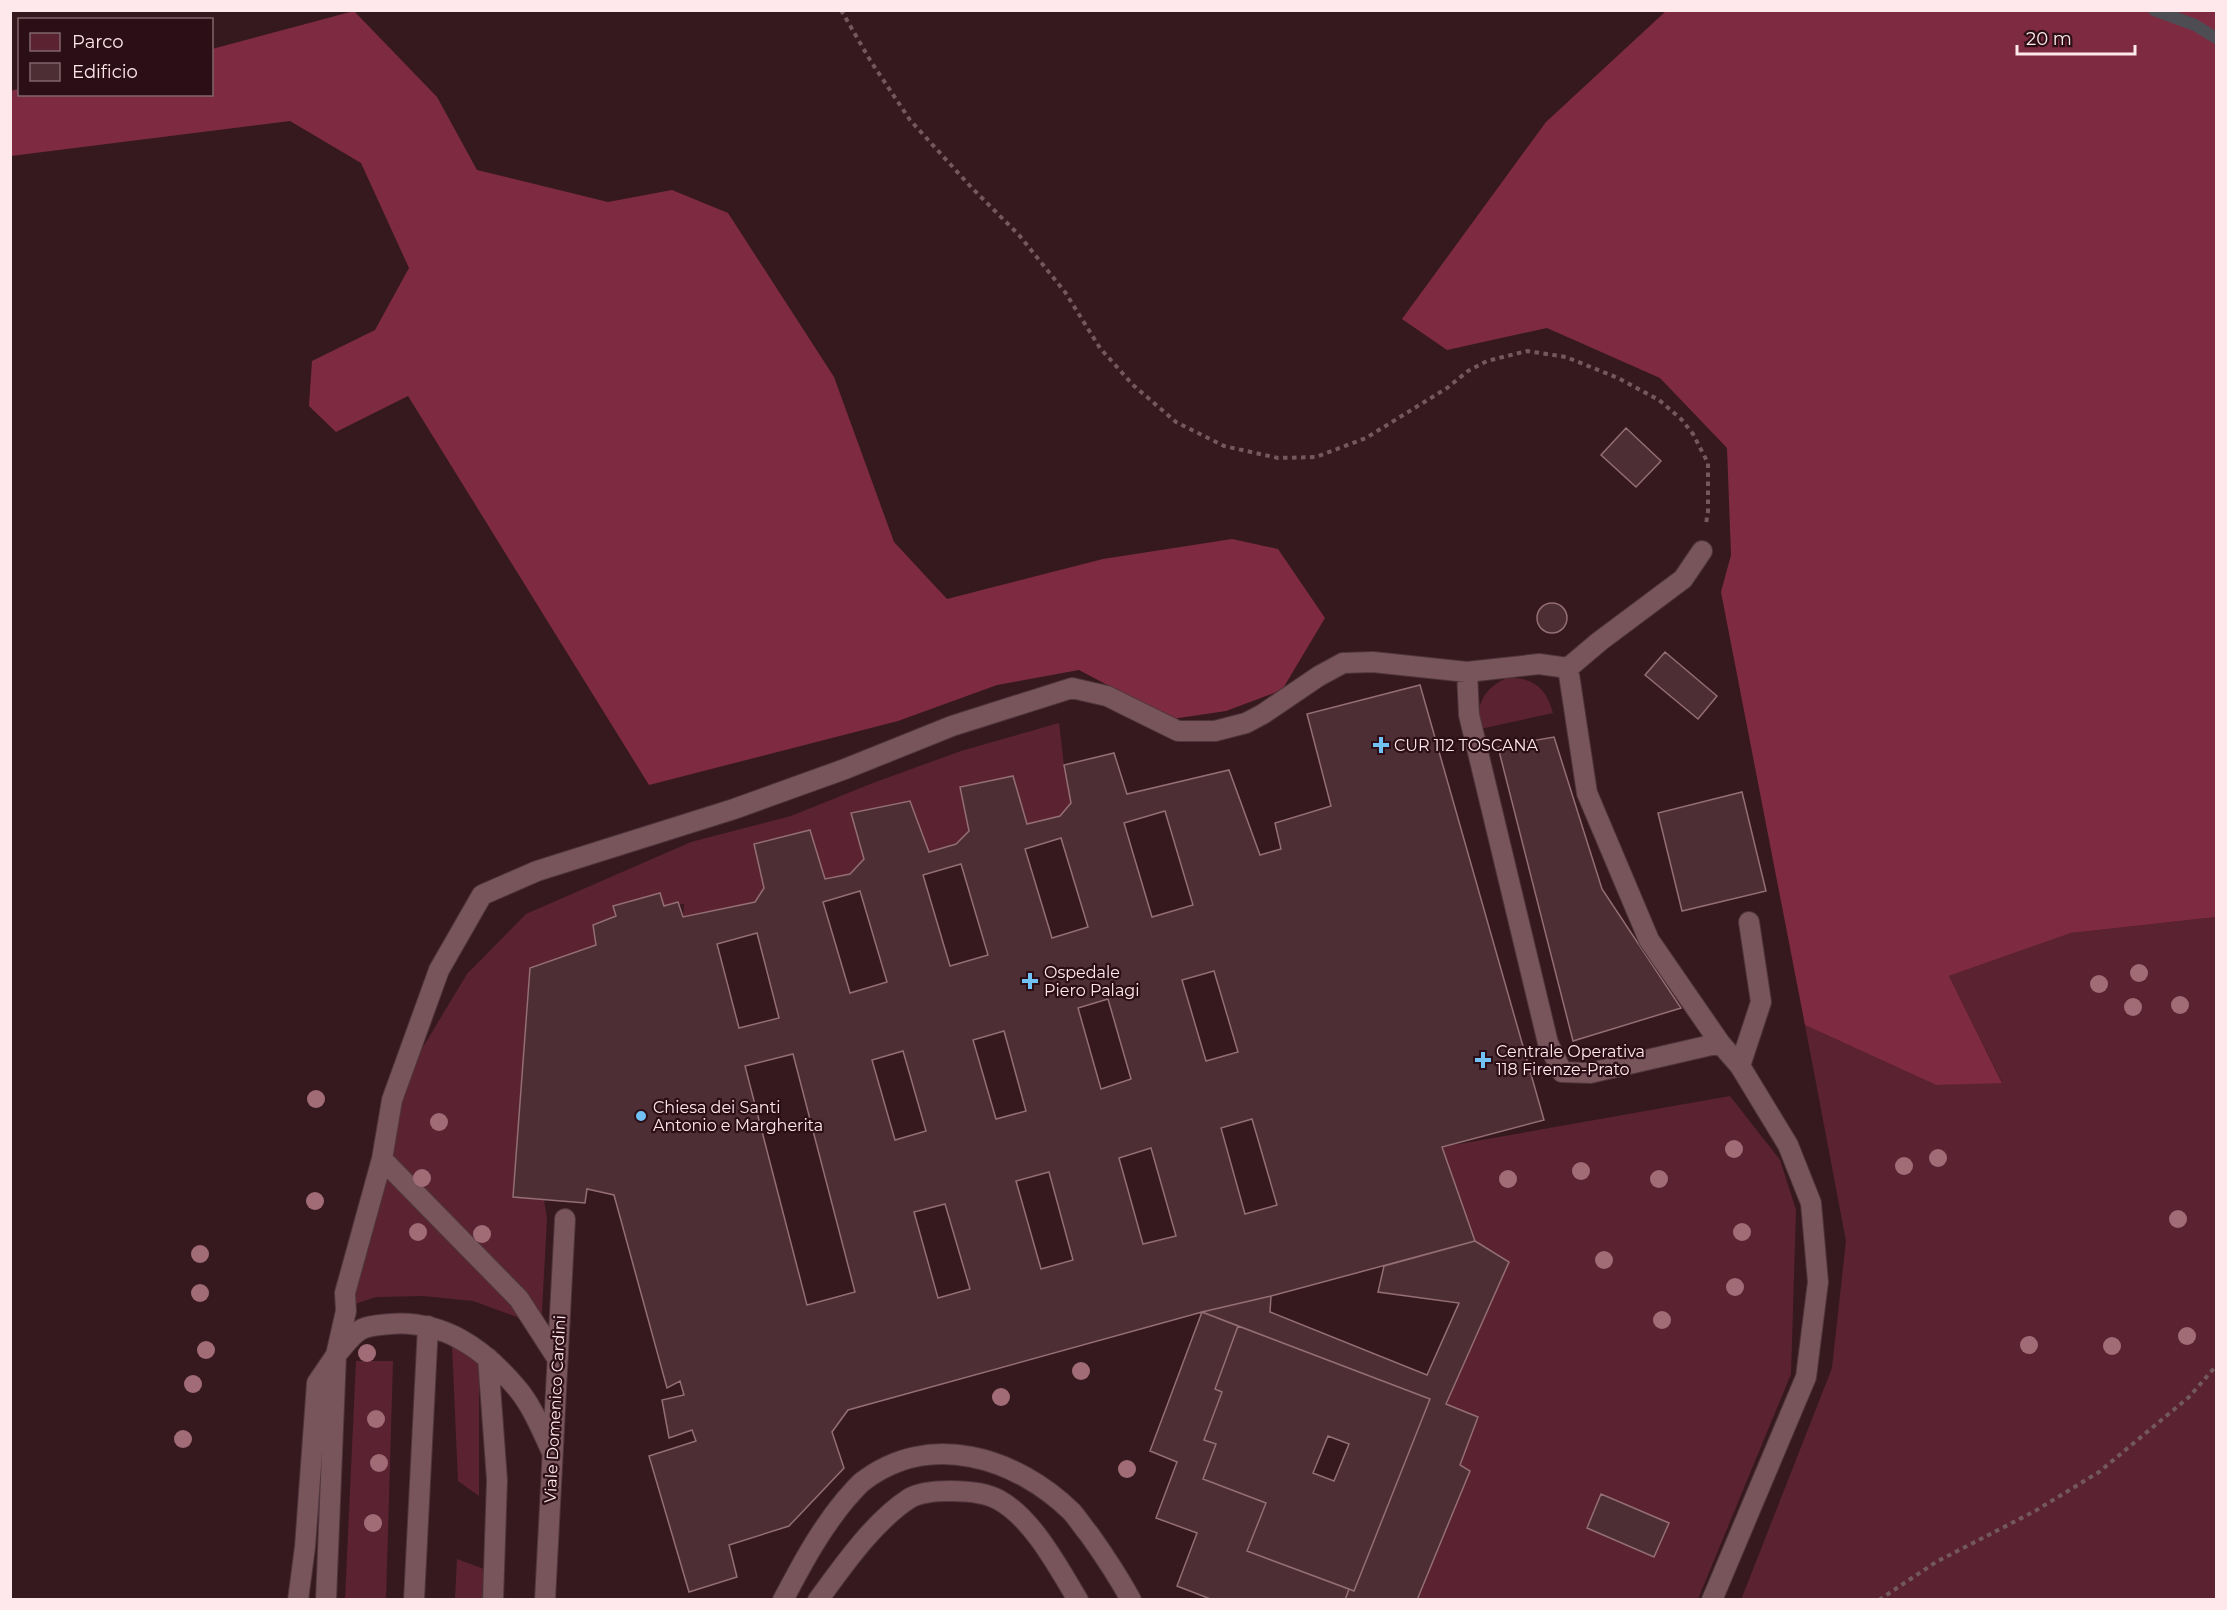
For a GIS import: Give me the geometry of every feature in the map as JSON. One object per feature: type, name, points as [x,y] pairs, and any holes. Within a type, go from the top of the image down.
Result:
[{"type":"lane","points":[[326,1599],[336,1355],[346,1311],[345,1293],[382,1159],[392,1100],[438,970],[482,895],[537,871],[734,809],[952,726],[1072,688],[1107,696],[1178,731],[1215,731],[1246,723],[1342,663],[1373,662],[1467,672],[1539,664],[1568,668],[1683,579],[1702,551]]},
{"type":"lane","points":[[1568,668],[1587,793],[1649,940],[1720,1043],[1740,1066],[1788,1145],[1811,1203],[1818,1282],[1806,1377],[1712,1599]]},
{"type":"lane","points":[[1467,672],[1469,715],[1548,1043],[1562,1072],[1590,1073],[1720,1043]]},
{"type":"lane","points":[[1740,1066],[1761,1002],[1749,922]]},
{"type":"lane","points":[[382,1159],[519,1299],[558,1358]]},
{"type":"lane","name":"Viale Domenico Cardini","points":[[546,1599],[564,1219]]},
{"type":"lane","points":[[298,1599],[305,1547],[317,1383],[336,1355],[362,1330],[374,1326],[404,1323],[428,1326],[461,1338],[488,1358],[518,1388],[552,1452]]},
{"type":"lane","points":[[414,1599],[428,1326]]},
{"type":"lane","points":[[488,1358],[497,1480],[494,1599]]},
{"type":"lane","points":[[783,1599],[816,1539],[860,1484],[889,1464],[920,1456],[952,1454],[994,1462],[1035,1481],[1073,1513],[1114,1569],[1131,1599]]},
{"type":"lane","points":[[818,1599],[883,1520],[912,1497],[937,1491],[971,1491],[999,1499],[1021,1517],[1048,1551],[1078,1599]]},
{"type":"path","points":[[841,10],[870,60],[910,120],[1019,236],[1065,292],[1100,348],[1133,385],[1176,422],[1224,446],[1278,458],[1316,457],[1366,438],[1447,388],[1468,371],[1488,361],[1527,351],[1566,357],[1618,378],[1659,400],[1681,419],[1693,434],[1708,463],[1708,511],[1702,551]]},
{"type":"path","points":[[1879,1599],[1936,1562],[2035,1511],[2099,1472],[2189,1397],[2217,1366]]},
{"type":"green space","points":[[1507,678],[1525,680],[1538,686],[1547,697],[1553,713],[1480,729],[1479,712],[1483,698],[1492,687]]},
{"type":"green space","points":[[1059,723],[1071,803],[1060,816],[1027,824],[1012,776],[961,787],[969,831],[956,843],[929,852],[909,801],[852,813],[864,859],[850,874],[825,879],[810,830],[754,844],[764,888],[755,902],[683,917],[684,904],[664,906],[660,893],[614,906],[616,916],[593,925],[596,945],[530,968],[513,1197],[544,1200],[547,1219],[540,1347],[517,1317],[473,1301],[423,1296],[376,1297],[346,1307],[405,1077],[467,974],[526,914],[691,842],[791,816],[961,751]]},
{"type":"green space","points":[[2216,917],[2216,1599],[1741,1600],[1832,1368],[1846,1241],[1805,1025],[1936,1085],[2002,1082],[1949,976],[2071,933]]},
{"type":"green space","points":[[1730,1096],[1780,1160],[1796,1210],[1791,1374],[1698,1599],[1417,1600],[1469,1471],[1460,1465],[1478,1417],[1446,1404],[1509,1262],[1475,1241],[1442,1147]]},
{"type":"green space","points":[[452,1345],[479,1362],[479,1496],[458,1481]]},
{"type":"green space","points":[[356,1361],[393,1361],[386,1599],[345,1599]]},
{"type":"green space","points":[[457,1559],[484,1569],[482,1599],[455,1599]]},
{"type":"shaded area","points":[[354,11],[437,97],[477,170],[608,202],[672,190],[728,213],[834,377],[894,542],[947,599],[1103,559],[1232,539],[1278,549],[1325,618],[1282,690],[1226,711],[1172,719],[1079,670],[997,685],[898,721],[649,785],[408,396],[336,432],[309,406],[312,361],[375,330],[409,268],[361,163],[290,121],[11,156],[10,91],[18,89],[18,96],[213,96],[213,49]]},
{"type":"shaded area","points":[[1666,11],[2216,11],[2216,917],[2071,933],[1949,976],[2002,1083],[1936,1085],[1805,1025],[1721,592],[1731,555],[1727,448],[1660,378],[1547,328],[1447,350],[1402,319],[1546,122]]},
{"type":"building","points":[[1626,428],[1661,461],[1636,487],[1601,455]]},
{"type":"building","points":[[1552,603],[1558,604],[1566,612],[1566,624],[1558,632],[1552,633],[1546,632],[1538,624],[1537,618],[1538,612],[1546,604]]},
{"type":"building","points":[[1665,652],[1717,696],[1698,719],[1645,675]]},
{"type":"building","points":[[1420,685],[1544,1120],[1442,1147],[1475,1241],[1271,1296],[1202,1312],[848,1410],[832,1432],[844,1468],[789,1526],[729,1545],[737,1577],[689,1592],[649,1456],[696,1441],[692,1430],[669,1438],[662,1400],[684,1395],[680,1381],[667,1388],[614,1195],[587,1189],[585,1203],[513,1197],[530,968],[596,945],[593,925],[616,916],[613,906],[660,893],[664,906],[678,902],[683,917],[755,902],[764,888],[754,844],[810,830],[825,879],[850,874],[864,859],[851,813],[910,801],[929,852],[956,844],[969,831],[960,787],[1013,776],[1027,824],[1060,816],[1071,803],[1064,765],[1114,753],[1127,794],[1229,770],[1260,855],[1281,849],[1275,823],[1331,806],[1307,714]],"holes":[[[1165,811],[1193,905],[1152,917],[1124,823]],[[1061,838],[1088,927],[1052,938],[1025,849]],[[961,864],[988,955],[950,966],[923,875]],[[860,891],[887,982],[850,993],[823,902]],[[757,933],[779,1018],[739,1028],[717,944]],[[1214,971],[1238,1052],[1206,1061],[1182,980]],[[1108,999],[1131,1079],[1101,1089],[1078,1008]],[[1004,1031],[1026,1111],[996,1119],[973,1040]],[[903,1051],[926,1131],[895,1140],[872,1060]],[[793,1054],[855,1292],[807,1305],[745,1066]],[[1252,1119],[1277,1205],[1245,1214],[1221,1128]],[[1151,1148],[1176,1236],[1143,1244],[1119,1158]],[[1049,1172],[1073,1260],[1041,1269],[1016,1181]],[[945,1204],[970,1289],[938,1298],[914,1212]]]},
{"type":"building","points":[[1554,737],[1602,889],[1681,1008],[1573,1041],[1498,747]]},
{"type":"building","points":[[1742,792],[1766,891],[1682,911],[1658,813]]},
{"type":"building","points":[[1475,1241],[1509,1262],[1446,1404],[1478,1417],[1460,1465],[1470,1471],[1417,1600],[1345,1600],[1349,1589],[1354,1591],[1430,1399],[1202,1312],[1271,1296],[1270,1312],[1427,1375],[1459,1303],[1378,1292],[1384,1266]]},
{"type":"building","points":[[1202,1312],[1238,1326],[1215,1389],[1222,1392],[1204,1440],[1216,1444],[1203,1479],[1266,1503],[1247,1551],[1349,1589],[1345,1600],[1213,1600],[1177,1586],[1197,1533],[1156,1518],[1177,1462],[1150,1451]]},
{"type":"building","points":[[1238,1326],[1430,1399],[1354,1591],[1247,1551],[1266,1503],[1203,1479],[1216,1444],[1204,1440],[1222,1392],[1215,1389]],"holes":[[[1328,1436],[1349,1444],[1334,1481],[1313,1473]]]},
{"type":"building","points":[[1601,1494],[1669,1523],[1654,1557],[1587,1528]]},
{"type":"waterway","points":[[2154,10],[2195,25],[2216,38]]},
{"type":"place","name":"CUR 112 TOSCANA","points":[[1381,745]]},
{"type":"place","name":"Ospedale Piero Palagi","points":[[1030,981]]},
{"type":"place","name":"Centrale Operativa 118 Firenze-Prato","points":[[1483,1060]]},
{"type":"place","name":"Chiesa dei Santi Antonio e Margherita","points":[[641,1116]]}]
